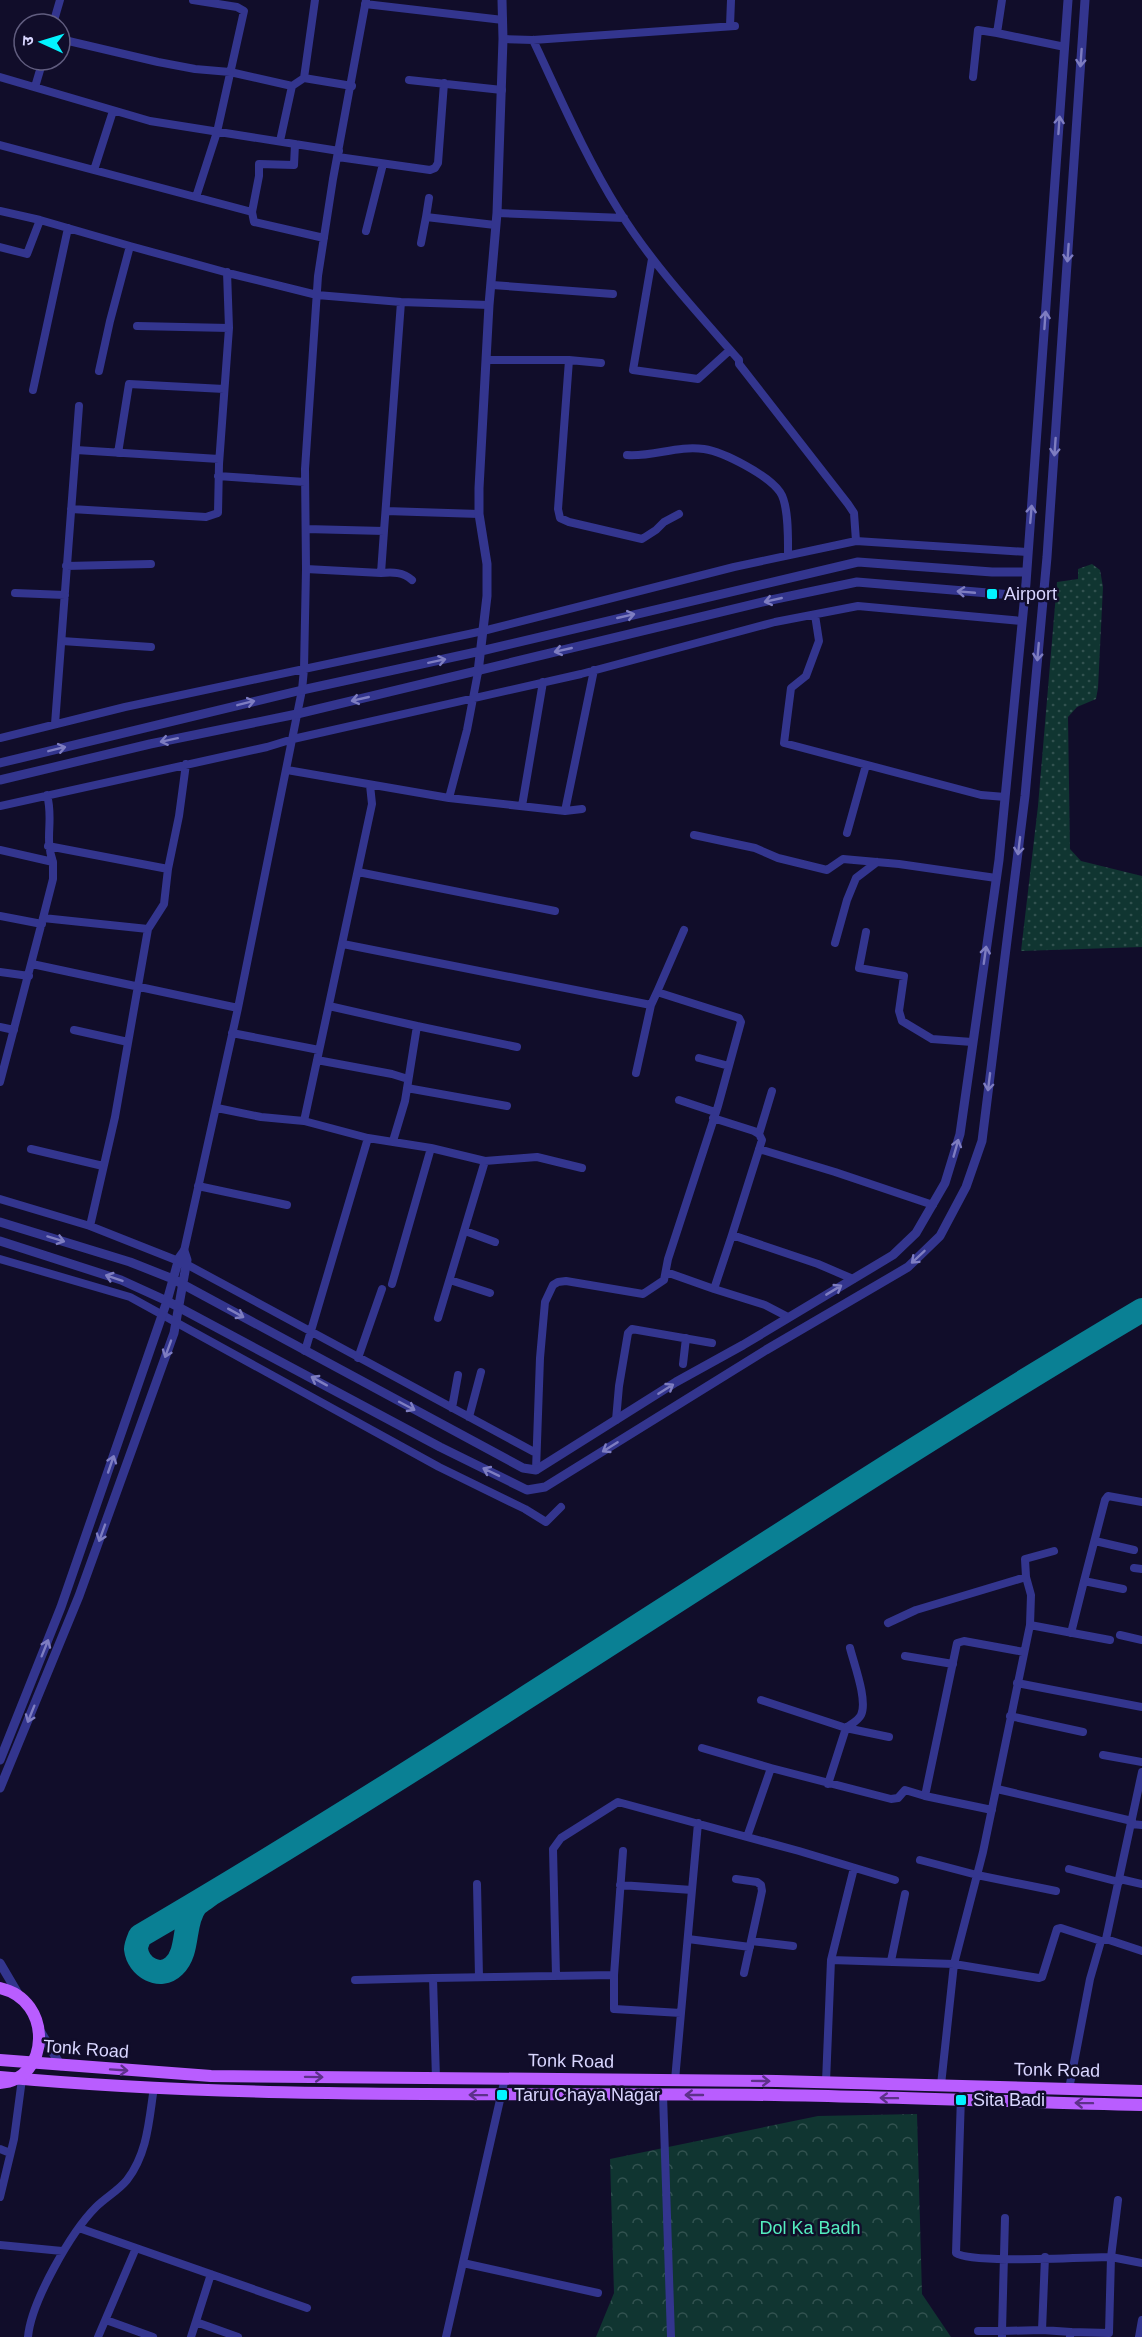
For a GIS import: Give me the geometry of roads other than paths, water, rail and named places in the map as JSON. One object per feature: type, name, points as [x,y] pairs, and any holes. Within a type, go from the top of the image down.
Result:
[{"type":"main road","points":[[0,1988],[21,1997],[39,2024],[37,2054],[31,2065],[13,2080],[0,2084]]},
{"type":"main road","name":"Tonk Road","points":[[0,2060],[211,2076],[826,2082],[1142,2091]]},
{"type":"main road","name":"Tonk Road","points":[[0,2077],[207,2091],[663,2095],[1142,2105]]},
{"type":"street","points":[[193,0],[237,7],[244,11]]},
{"type":"street","points":[[196,197],[217,132],[246,0]]},
{"type":"street","points":[[304,78],[315,0]]},
{"type":"street","points":[[449,798],[467,730],[478,672],[488,596],[487,564],[479,514],[489,305],[497,213],[502,90],[502,0]]},
{"type":"street","points":[[503,39],[533,40],[733,26],[731,0]]},
{"type":"street","points":[[997,33],[1002,0]]},
{"type":"street","points":[[0,1222],[130,1262],[184,1283],[523,1468],[536,1470],[676,1382],[893,1255],[916,1233],[945,1183],[960,1134],[995,882],[1026,583],[1068,0]]},
{"type":"street","points":[[0,1241],[121,1280],[168,1301],[440,1447],[527,1490],[545,1487],[766,1350],[908,1267],[940,1236],[966,1187],[982,1141],[1025,796],[1046,570],[1085,0]]},
{"type":"street","points":[[0,1760],[62,1607],[174,1279],[182,1262],[238,1008],[302,690],[306,569],[305,482],[317,295],[338,154],[366,2],[503,20]]},
{"type":"street","points":[[974,77],[978,30],[1065,47]]},
{"type":"street","points":[[533,40],[591,163],[624,218],[652,259],[730,350],[854,513],[856,541]]},
{"type":"street","points":[[72,42],[158,62],[195,69],[230,72],[292,86]]},
{"type":"street","points":[[35,87],[39,72]]},
{"type":"street","points":[[0,77],[150,120],[296,144],[383,164],[430,170],[438,163],[444,83]]},
{"type":"street","points":[[280,141],[292,86],[304,78],[352,86]]},
{"type":"street","points":[[409,80],[502,90]]},
{"type":"street","points":[[94,170],[113,111]]},
{"type":"street","points":[[296,144],[294,165],[259,164],[252,212],[255,222],[324,238]]},
{"type":"street","points":[[0,145],[252,212]]},
{"type":"street","points":[[366,231],[383,164]]},
{"type":"street","points":[[421,243],[429,198]]},
{"type":"street","points":[[0,212],[40,220],[317,295],[401,302],[489,305]]},
{"type":"street","points":[[497,213],[624,218]]},
{"type":"street","points":[[426,217],[495,225]]},
{"type":"street","points":[[0,247],[27,254],[40,220]]},
{"type":"street","points":[[33,390],[68,228]]},
{"type":"street","points":[[99,371],[130,246]]},
{"type":"street","points":[[652,259],[633,369],[698,380],[730,350]]},
{"type":"street","points":[[71,509],[206,517],[218,513],[219,459],[229,328],[227,272]]},
{"type":"street","points":[[492,285],[613,294]]},
{"type":"street","points":[[381,573],[401,302]]},
{"type":"street","points":[[137,326],[229,328]]},
{"type":"street","points":[[486,360],[569,360],[601,363]]},
{"type":"street","points":[[569,360],[558,509],[560,518],[642,539],[679,514]]},
{"type":"street","points":[[118,453],[129,384],[224,389]]},
{"type":"street","points":[[55,724],[79,406]]},
{"type":"street","points":[[627,455],[641,456],[670,449],[705,449],[753,468],[780,492],[788,525],[788,555]]},
{"type":"street","points":[[76,450],[219,459]]},
{"type":"street","points":[[218,476],[305,482]]},
{"type":"street","points":[[386,511],[479,514]]},
{"type":"street","points":[[306,529],[384,531]]},
{"type":"street","points":[[0,738],[483,631],[592,602],[856,541],[1028,552]]},
{"type":"street","points":[[0,763],[302,690],[481,651],[858,562],[992,572],[1026,572]]},
{"type":"street","points":[[66,566],[151,564]]},
{"type":"street","points":[[306,569],[398,573],[407,575],[412,580]]},
{"type":"street","points":[[0,780],[150,744],[297,714],[771,600],[857,582],[1024,596]]},
{"type":"street","points":[[1026,583],[1044,589]]},
{"type":"street","points":[[15,593],[65,595]]},
{"type":"street","points":[[0,806],[267,747],[292,739],[594,670],[727,634],[858,606],[1022,621]]},
{"type":"street","points":[[815,615],[819,641],[806,676],[791,688],[784,743],[981,795],[1005,797]]},
{"type":"street","points":[[62,641],[151,646]]},
{"type":"street","points":[[566,811],[594,670]]},
{"type":"street","points":[[522,806],[543,682]]},
{"type":"street","points":[[90,1226],[139,987],[148,929],[164,904],[186,764]]},
{"type":"street","points":[[848,833],[866,765]]},
{"type":"street","points":[[286,770],[449,798],[566,811],[582,809]]},
{"type":"street","points":[[304,1121],[372,804],[370,785]]},
{"type":"street","points":[[0,1078],[54,879],[53,862],[48,846],[50,820],[46,795]]},
{"type":"street","points":[[694,835],[755,848],[778,858],[826,870],[843,859],[877,862],[1013,887]]},
{"type":"street","points":[[48,846],[168,869]]},
{"type":"street","points":[[0,850],[53,862]]},
{"type":"street","points":[[835,943],[847,900],[856,878],[877,862]]},
{"type":"street","points":[[358,872],[555,911]]},
{"type":"street","points":[[0,916],[148,929]]},
{"type":"street","points":[[636,1073],[651,1005],[684,930]]},
{"type":"street","points":[[867,932],[859,968],[904,976],[899,1011],[899,1017],[903,1021],[932,1040],[993,1045]]},
{"type":"street","points":[[343,944],[651,1005]]},
{"type":"street","points":[[32,964],[238,1008]]},
{"type":"street","points":[[0,972],[29,976]]},
{"type":"street","points":[[545,1487],[536,1470],[536,1453],[540,1358],[545,1302],[549,1291],[558,1282],[566,1281],[643,1294],[664,1280],[676,1233],[741,1022],[740,1018],[657,992]]},
{"type":"street","points":[[329,1006],[517,1047]]},
{"type":"street","points":[[393,1141],[408,1083],[417,1026]]},
{"type":"street","points":[[0,1027],[14,1030]]},
{"type":"street","points":[[74,1030],[128,1042]]},
{"type":"street","points":[[232,1033],[320,1050]]},
{"type":"street","points":[[699,1058],[729,1066]]},
{"type":"street","points":[[317,1060],[392,1074],[408,1083],[507,1106]]},
{"type":"street","points":[[759,1134],[772,1091]]},
{"type":"street","points":[[679,1100],[754,1131],[762,1140],[714,1289]]},
{"type":"street","points":[[217,1108],[261,1117],[304,1121],[368,1138],[430,1148],[485,1161],[537,1157],[582,1168]]},
{"type":"street","points":[[305,1351],[368,1138]]},
{"type":"street","points":[[392,1284],[430,1148]]},
{"type":"street","points":[[32,1149],[103,1166]]},
{"type":"street","points":[[759,1149],[933,1205]]},
{"type":"street","points":[[438,1318],[485,1161]]},
{"type":"street","points":[[198,1186],[287,1205]]},
{"type":"street","points":[[0,1199],[90,1226],[182,1262],[536,1453]]},
{"type":"street","points":[[465,1231],[495,1242]]},
{"type":"street","points":[[732,1235],[818,1264],[853,1279]]},
{"type":"street","points":[[0,1259],[130,1297],[440,1467],[525,1509],[546,1522],[561,1507]]},
{"type":"street","points":[[0,1788],[79,1596],[177,1324],[184,1283],[182,1262]]},
{"type":"street","points":[[666,1272],[765,1305],[788,1317]]},
{"type":"street","points":[[450,1280],[490,1293]]},
{"type":"street","points":[[358,1358],[382,1288]]},
{"type":"street","points":[[616,1420],[628,1333],[632,1329],[712,1342]]},
{"type":"street","points":[[683,1364],[686,1338]]},
{"type":"street","points":[[469,1417],[481,1372]]},
{"type":"street","points":[[452,1408],[458,1375]]},
{"type":"street","points":[[1071,1633],[1105,1500],[1108,1496],[1142,1502]]},
{"type":"street","points":[[1095,1541],[1134,1550]]},
{"type":"street","points":[[941,2085],[954,1964],[997,1789],[1030,1625],[1031,1595],[1026,1577],[1025,1558],[1054,1551]]},
{"type":"street","points":[[888,1623],[916,1610],[1026,1577]]},
{"type":"street","points":[[1084,1581],[1123,1589]]},
{"type":"street","points":[[1030,1625],[1110,1640]]},
{"type":"street","points":[[1120,1635],[1142,1640]]},
{"type":"street","points":[[926,1796],[957,1643],[964,1641],[1024,1652]]},
{"type":"street","points":[[828,1784],[846,1728],[861,1715],[864,1704],[850,1648]]},
{"type":"street","points":[[905,1656],[953,1664]]},
{"type":"street","points":[[1017,1683],[1142,1707]]},
{"type":"street","points":[[761,1700],[846,1728],[889,1737]]},
{"type":"street","points":[[1010,1716],[1083,1732]]},
{"type":"street","points":[[702,1748],[828,1784],[891,1799],[898,1798],[904,1790],[992,1810]]},
{"type":"street","points":[[1103,1755],[1142,1762]]},
{"type":"street","points":[[747,1837],[771,1768]]},
{"type":"street","points":[[1069,2089],[1090,1979],[1104,1940],[1119,1881],[1142,1772]]},
{"type":"street","points":[[997,1789],[1142,1825]]},
{"type":"street","points":[[556,1976],[553,1849],[561,1838],[618,1802],[895,1880]]},
{"type":"street","points":[[675,2080],[698,1823]]},
{"type":"street","points":[[623,1851],[614,1975],[614,2009],[681,2013]]},
{"type":"street","points":[[920,1860],[1056,1892]]},
{"type":"street","points":[[826,2082],[831,1960],[854,1868]]},
{"type":"street","points":[[1068,1869],[1142,1884]]},
{"type":"street","points":[[736,1879],[762,1885],[744,1973]]},
{"type":"street","points":[[477,1884],[479,1977]]},
{"type":"street","points":[[620,1885],[692,1890]]},
{"type":"street","points":[[891,1961],[905,1894]]},
{"type":"street","points":[[831,1960],[954,1964],[1039,1978],[1042,1977],[1057,1929],[1061,1928],[1142,1951]]},
{"type":"street","points":[[688,1939],[793,1946]]},
{"type":"street","points":[[0,1963],[61,2066]]},
{"type":"street","points":[[355,1980],[614,1975]]},
{"type":"street","points":[[433,1978],[436,2079]]},
{"type":"street","points":[[446,2337],[505,2078]]},
{"type":"street","points":[[0,2197],[22,2079]]},
{"type":"street","points":[[961,2086],[956,2253],[962,2257],[1004,2259],[1112,2257],[1142,2263]]},
{"type":"street","points":[[28,2337],[32,2317],[62,2251],[94,2208],[127,2180],[145,2146],[153,2087]]},
{"type":"street","points":[[663,2095],[671,2337]]},
{"type":"street","points":[[0,2149],[10,2153]]},
{"type":"street","points":[[978,2331],[1002,2334],[1042,2330],[1071,2335],[1109,2333],[1112,2257],[1118,2200]]},
{"type":"street","points":[[1002,2334],[1005,2218]]},
{"type":"street","points":[[79,2228],[306,2308]]},
{"type":"street","points":[[0,2245],[62,2251]]},
{"type":"street","points":[[98,2337],[136,2248]]},
{"type":"street","points":[[1042,2330],[1045,2257]]},
{"type":"street","points":[[463,2263],[598,2293]]},
{"type":"street","points":[[191,2337],[212,2274]]},
{"type":"street","points":[[106,2320],[153,2337]]},
{"type":"street","points":[[1139,2337],[1142,2320]]},
{"type":"street","points":[[196,2322],[238,2337]]},
{"type":"place","name":"Airport","points":[[992,594]]},
{"type":"place","name":"Taru Chaya Nagar","points":[[502,2095]]},
{"type":"place","name":"Sita Badi","points":[[961,2100]]},
{"type":"park label","name":"Dol Ka Badh","points":[[810,2228]]}]
